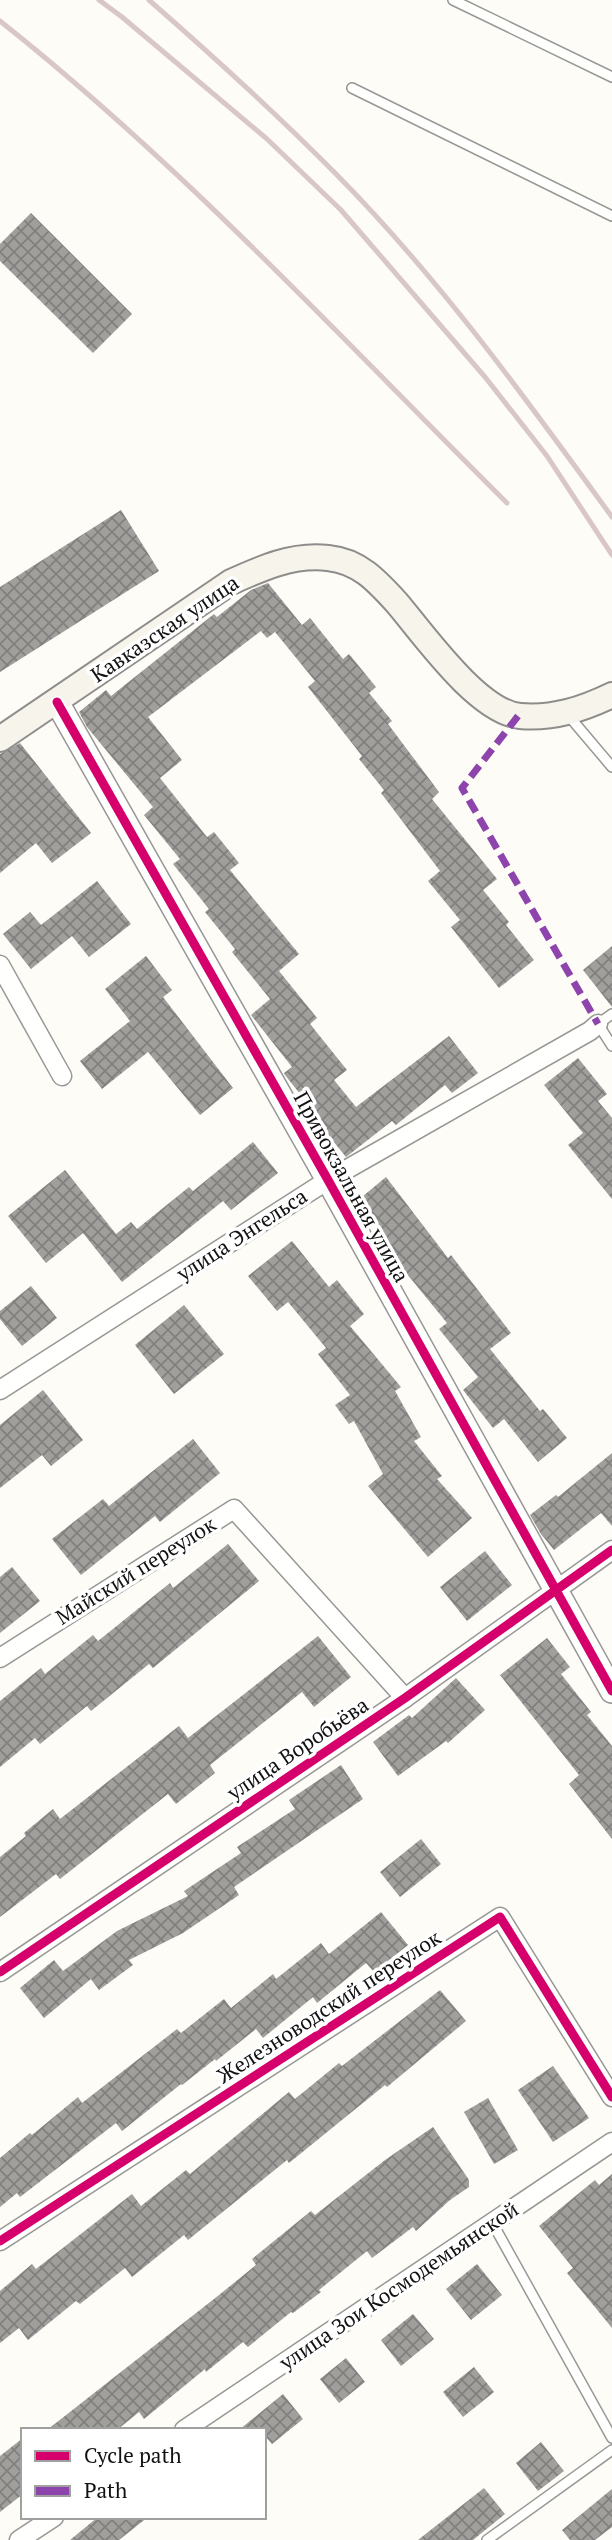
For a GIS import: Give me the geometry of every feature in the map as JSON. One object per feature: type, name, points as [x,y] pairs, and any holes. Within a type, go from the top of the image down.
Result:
[{"type":"main road","name":"Кавказская улица","points":[[0,739],[231,582],[266,567],[301,558],[329,558],[361,567],[381,585],[463,681],[489,704],[518,716],[567,714],[612,695]]},
{"type":"street","name":"Привокзальная улица","points":[[57,702],[328,1180],[612,1691]]},
{"type":"street","points":[[0,965],[62,1076]]},
{"type":"street","name":"улица Энгельса","points":[[0,1390],[328,1180],[590,1031],[605,1019]]},
{"type":"street","name":"Майский переулок","points":[[0,1658],[234,1509],[405,1699]]},
{"type":"street","name":"улица Воробьёва","points":[[0,1972],[405,1699],[612,1550]]},
{"type":"street","name":"Железноводский переулок","points":[[0,2241],[500,1917],[612,2097]]},
{"type":"street","name":"улица Зои Космодемьянской","points":[[187,2428],[612,2142]]},
{"type":"street","points":[[19,2540],[51,2519]]},
{"type":"lane","points":[[453,0],[612,76]]},
{"type":"lane","points":[[352,88],[612,216]]},
{"type":"lane","points":[[567,714],[612,767]]},
{"type":"lane","points":[[605,1019],[612,1046]]},
{"type":"lane","points":[[493,2224],[612,2438]]},
{"type":"lane","points":[[487,2540],[612,2450]]},
{"type":"building","points":[[31,213],[132,314],[93,353],[0,261],[0,244]]},
{"type":"building","points":[[121,510],[159,571],[0,672],[0,587]]},
{"type":"building","points":[[268,583],[302,625],[310,618],[343,659],[349,654],[376,687],[369,693],[392,721],[388,724],[439,792],[432,799],[497,879],[483,890],[509,922],[506,925],[534,960],[499,988],[451,927],[460,920],[428,881],[440,871],[381,793],[384,790],[359,759],[362,756],[308,687],[315,681],[275,632],[267,638],[261,631],[148,717],[182,760],[160,778],[207,837],[214,832],[239,863],[230,870],[299,954],[279,971],[317,1018],[310,1024],[347,1070],[334,1080],[356,1107],[449,1036],[478,1073],[452,1093],[445,1085],[396,1125],[392,1121],[346,1157],[285,1075],[292,1067],[251,1015],[270,999],[232,952],[235,949],[205,912],[209,909],[173,864],[180,859],[144,815],[153,807],[87,727],[79,712],[106,690],[111,696],[214,614],[217,617],[251,590]]},
{"type":"building","points":[[20,743],[91,833],[52,863],[36,843],[0,873],[0,754]]},
{"type":"building","points":[[97,881],[131,924],[89,957],[72,936],[31,969],[3,934],[30,912],[41,925]]},
{"type":"building","points":[[612,946],[612,1007],[583,970]]},
{"type":"building","points":[[146,956],[172,990],[163,997],[233,1088],[200,1115],[148,1052],[102,1089],[80,1061],[130,1021],[105,989]]},
{"type":"building","points":[[578,1058],[607,1094],[598,1101],[612,1118],[612,1199],[568,1145],[583,1133],[544,1085]]},
{"type":"building","points":[[253,1142],[278,1173],[231,1210],[223,1201],[122,1282],[83,1233],[46,1263],[8,1216],[65,1170],[116,1234],[131,1222],[137,1229],[189,1187],[193,1191]]},
{"type":"building","points":[[386,1177],[448,1258],[451,1255],[511,1333],[490,1349],[540,1411],[543,1409],[567,1438],[538,1462],[504,1419],[493,1428],[463,1390],[478,1377],[439,1329],[447,1323],[381,1242],[387,1238],[357,1201]]},
{"type":"building","points":[[292,1241],[329,1287],[337,1280],[364,1314],[350,1326],[401,1387],[395,1391],[421,1437],[414,1441],[442,1476],[437,1479],[472,1518],[428,1557],[368,1486],[383,1474],[354,1421],[349,1424],[335,1405],[350,1395],[318,1354],[326,1348],[288,1302],[277,1311],[248,1276]]},
{"type":"building","points":[[31,1286],[57,1318],[22,1346],[0,1319],[0,1311]]},
{"type":"building","points":[[184,1305],[224,1354],[174,1394],[135,1345]]},
{"type":"building","points":[[43,1390],[83,1440],[51,1466],[42,1455],[0,1488],[0,1425]]},
{"type":"building","points":[[193,1439],[220,1473],[160,1522],[155,1516],[81,1575],[52,1539],[103,1499],[109,1506]]},
{"type":"building","points":[[612,1453],[612,1526],[601,1513],[554,1550],[530,1515],[556,1495],[558,1497]]},
{"type":"building","points":[[228,1544],[259,1581],[153,1668],[149,1664],[91,1711],[87,1706],[40,1744],[35,1738],[0,1767],[0,1701],[41,1668],[45,1674],[93,1635],[98,1641],[170,1583],[173,1588]]},
{"type":"building","points":[[485,1551],[512,1585],[467,1621],[440,1587]]},
{"type":"building","points":[[12,1567],[40,1601],[0,1633],[0,1577]]},
{"type":"building","points":[[318,1636],[351,1677],[314,1707],[302,1692],[210,1765],[215,1773],[176,1804],[168,1794],[60,1879],[56,1874],[0,1917],[0,1857],[26,1836],[24,1833],[53,1809],[60,1819],[179,1726],[188,1738]]},
{"type":"building","points":[[547,1638],[570,1667],[561,1674],[591,1712],[587,1715],[612,1746],[612,1839],[569,1784],[579,1775],[500,1675]]},
{"type":"building","points":[[456,1678],[485,1710],[448,1743],[446,1741],[398,1776],[373,1742],[409,1715],[412,1718]]},
{"type":"building","points":[[341,1765],[363,1799],[234,1887],[239,1895],[183,1933],[129,1960],[133,1965],[99,1990],[91,1979],[44,2018],[20,1988],[54,1960],[63,1971],[117,1931],[188,1896],[184,1891],[241,1853],[237,1847],[295,1809],[289,1800]]},
{"type":"building","points":[[421,1839],[441,1864],[400,1897],[380,1872]]},
{"type":"building","points":[[381,1912],[408,1945],[374,1972],[366,1963],[317,2003],[313,1997],[263,2038],[256,2029],[122,2131],[116,2123],[20,2197],[17,2193],[0,2207],[0,2158],[30,2133],[32,2135],[78,2097],[82,2103],[177,2029],[181,2033],[224,1999],[231,2008],[273,1974],[276,1979],[321,1943],[329,1954]]},
{"type":"building","points":[[440,1990],[466,2021],[387,2087],[385,2085],[289,2163],[287,2160],[188,2240],[184,2235],[132,2277],[125,2268],[80,2304],[76,2301],[28,2340],[19,2328],[0,2343],[0,2291],[32,2264],[36,2269],[132,2194],[141,2206],[186,2170],[190,2174],[289,2092],[295,2099],[339,2063],[342,2066]]},
{"type":"building","points":[[553,2066],[589,2118],[553,2142],[518,2090]]},
{"type":"building","points":[[488,2098],[518,2150],[494,2164],[464,2112]]},
{"type":"building","points":[[433,2127],[469,2180],[469,2187],[450,2200],[416,2231],[413,2227],[372,2258],[367,2251],[319,2290],[321,2292],[248,2347],[243,2342],[144,2419],[139,2412],[119,2428],[50,2428],[256,2265],[252,2259],[311,2211],[315,2215],[385,2160]]},
{"type":"building","points":[[612,2174],[612,2328],[567,2273],[573,2268],[539,2226],[595,2180],[599,2185]]},
{"type":"building","points":[[477,2264],[502,2295],[471,2320],[446,2289]]},
{"type":"building","points":[[413,2314],[434,2339],[401,2366],[381,2340]]},
{"type":"building","points":[[346,2358],[365,2382],[339,2403],[320,2379]]},
{"type":"building","points":[[474,2367],[494,2392],[463,2417],[443,2392]]},
{"type":"building","points":[[283,2394],[303,2419],[272,2444],[266,2437],[266,2428],[241,2428]]},
{"type":"building","points":[[21,2440],[21,2496],[0,2512],[0,2456]]},
{"type":"building","points":[[541,2442],[564,2471],[538,2491],[516,2463]]},
{"type":"building","points":[[484,2488],[505,2514],[473,2540],[418,2540]]},
{"type":"building","points":[[612,2489],[612,2527],[595,2540],[570,2540],[562,2530]]},
{"type":"building","points":[[96,2519],[145,2519],[119,2540],[70,2540]]},
{"type":"railway","points":[[99,0],[267,139],[341,210],[485,377],[547,456],[612,555]]},
{"type":"railway","points":[[149,0],[267,107],[374,214],[480,340],[612,517]]},
{"type":"railway","points":[[0,21],[133,134],[197,194],[507,503]]},
{"type":"marked path","points":[[518,716],[462,788],[598,1024]]},
{"type":"cycle path","points":[[57,702],[328,1180],[612,1691]]},
{"type":"cycle path","points":[[0,1972],[405,1698],[612,1550]]},
{"type":"cycle path","points":[[0,2241],[500,1917],[612,2097]]}]
